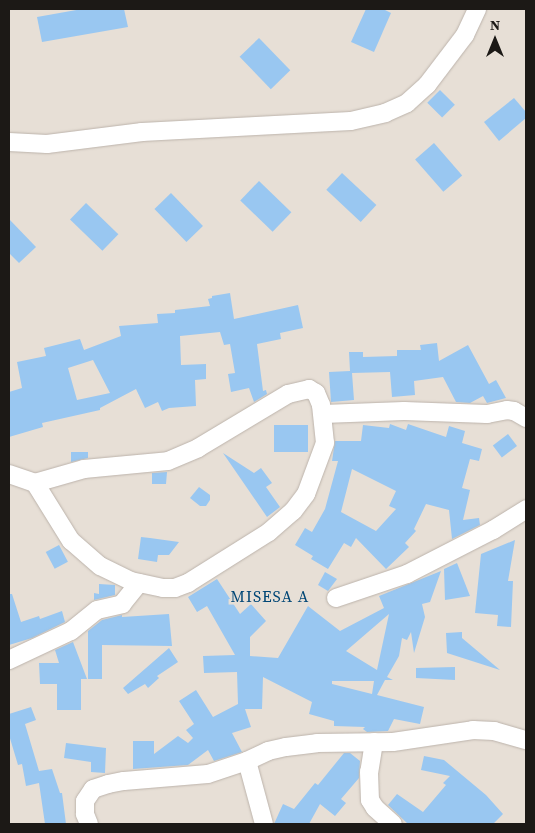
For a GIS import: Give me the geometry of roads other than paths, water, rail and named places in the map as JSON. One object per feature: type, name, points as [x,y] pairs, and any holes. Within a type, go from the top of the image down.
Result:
[{"type":"street","points":[[9,142],[47,144],[142,132],[351,121],[384,112],[407,103],[427,84],[464,35],[477,9]]},
{"type":"street","points":[[9,474],[35,483],[84,469],[168,462],[198,448],[288,394],[298,391],[309,389],[316,393],[323,414],[324,443],[317,468],[306,494],[292,511],[269,532],[188,583],[175,588],[139,583],[100,566],[77,548],[35,483]]},
{"type":"street","points":[[323,414],[404,410],[487,414],[514,410],[526,418]]},
{"type":"street","points":[[336,598],[407,574],[493,530],[526,508]]},
{"type":"street","points":[[9,660],[71,631],[97,610],[122,604],[139,583]]},
{"type":"street","points":[[88,824],[85,814],[85,801],[93,790],[124,781],[208,774],[247,761],[268,751],[286,747],[317,743],[393,742],[473,730],[494,732],[526,740]]},
{"type":"street","points":[[374,742],[370,772],[370,800],[375,808],[393,824]]},
{"type":"street","points":[[247,761],[264,824]]},
{"type":"district","name":"MISESA A","points":[[270,596]]}]
